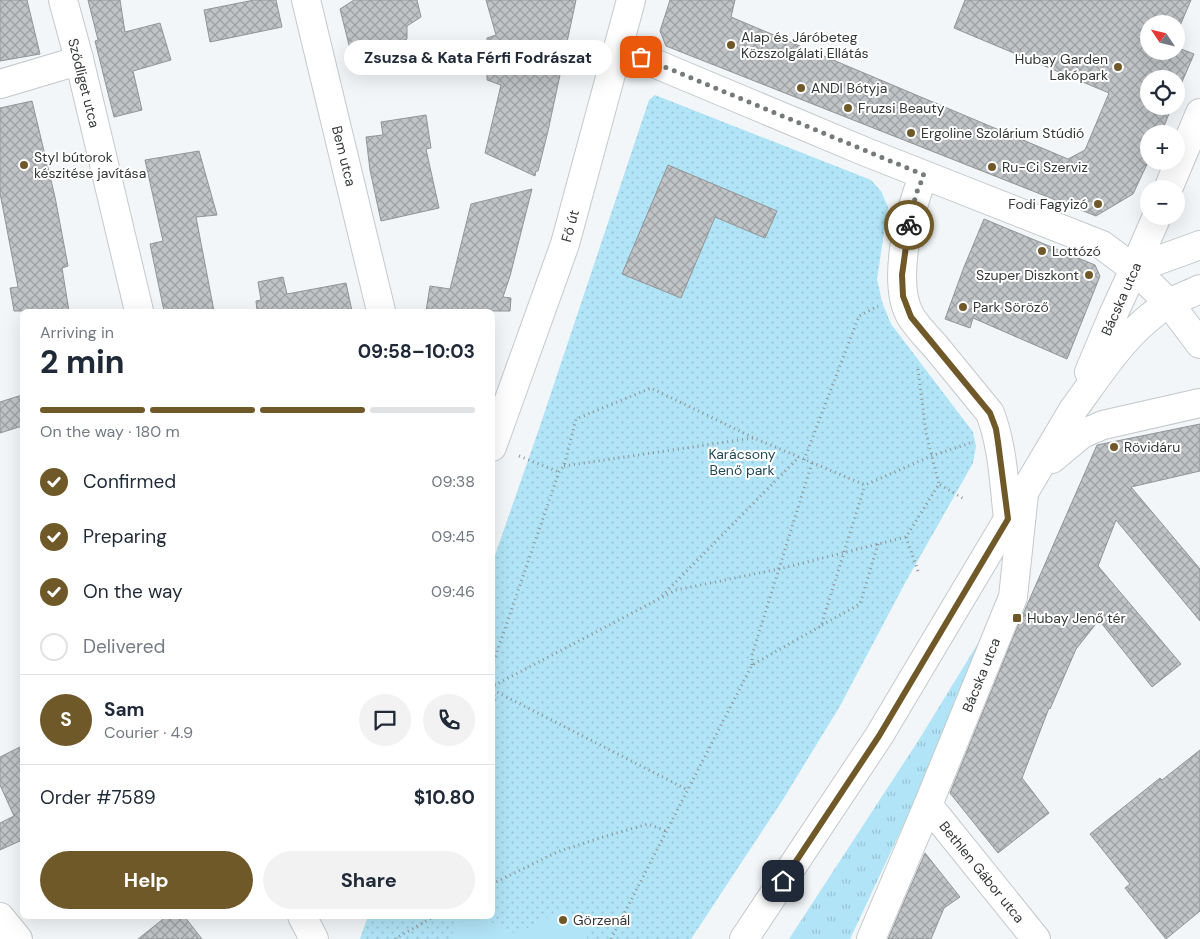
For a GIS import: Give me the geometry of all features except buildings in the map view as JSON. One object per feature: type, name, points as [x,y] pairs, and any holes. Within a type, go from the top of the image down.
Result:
[{"type":"street","name":"Sződliget utca","points":[[63,0],[79,59],[139,309]]},
{"type":"street","name":"Bem utca","points":[[306,0],[381,309]]},
{"type":"street","name":"Fő út","points":[[504,451],[566,244],[631,0]]},
{"type":"street","points":[[618,48],[924,175],[1102,245],[1134,269],[1169,303],[1200,344]]},
{"type":"street","points":[[0,84],[79,59]]},
{"type":"street","points":[[1172,180],[1200,113]]},
{"type":"street","points":[[924,175],[911,213],[902,275],[903,296],[911,317],[990,413],[996,429],[1008,519]]},
{"type":"street","name":"Bácska utca","points":[[1073,410],[1153,225]]},
{"type":"street","points":[[1134,269],[1200,245]]},
{"type":"street","name":"Bácska utca","points":[[871,939],[1013,597],[1030,483],[1073,410],[1107,363],[1135,330],[1169,303],[1200,289]]},
{"type":"street","points":[[744,939],[879,736],[1030,483],[1082,434],[1103,426],[1200,403]]},
{"type":"street","name":"Bethlen Gábor utca","points":[[928,805],[1036,939]]},
{"type":"street","points":[[0,917],[18,939]]},
{"type":"street","points":[[304,919],[314,939]]},
{"type":"street","points":[[314,939],[323,919]]},
{"type":"path","points":[[804,460],[859,316],[886,302]]},
{"type":"path","points":[[917,360],[926,433],[939,484],[964,499]]},
{"type":"path","points":[[495,657],[559,472],[564,466],[576,420],[651,388],[754,438],[865,485],[931,456],[984,439],[996,429]]},
{"type":"path","points":[[564,466],[754,438]]},
{"type":"path","points":[[504,451],[559,472]]},
{"type":"path","points":[[660,597],[799,458]]},
{"type":"path","points":[[611,939],[752,665],[752,654],[812,463]]},
{"type":"path","points":[[495,685],[676,590],[780,569],[906,537],[939,484]]},
{"type":"path","points":[[821,626],[865,485]]},
{"type":"path","points":[[906,537],[919,574]]},
{"type":"path","points":[[752,665],[860,604],[878,544]]},
{"type":"path","points":[[495,691],[688,790]]},
{"type":"path","points":[[495,883],[557,852],[603,837],[648,824],[666,831]]},
{"type":"path","points":[[395,939],[430,919]]},
{"type":"green space","name":"Karácsony Benő park","points":[[655,95],[871,180],[881,191],[888,207],[877,279],[882,302],[891,324],[973,432],[976,446],[973,463],[905,583],[840,706],[782,801],[691,939],[360,939],[367,919],[495,919],[495,555],[649,100]]},
{"type":"green space","points":[[991,622],[931,766],[850,939],[789,939],[920,738]]},
{"type":"green space","name":"Görzenál","points":[[565,908],[590,925],[587,939],[454,939],[452,930],[466,919],[484,919],[516,934]]},
{"type":"way so far","points":[[641,57],[924,175],[916,194],[909,225]]},
{"type":"place","name":"Alap és Járóbeteg Közszolgálati Ellátás","points":[[731,45]]},
{"type":"place","name":"Zsuzsa & Kata Férfi Fodrászat","points":[[641,57]]},
{"type":"place","name":"Hubay Garden Lakópark","points":[[1118,67]]},
{"type":"place","name":"ANDI Bótyja","points":[[801,88]]},
{"type":"place","name":"Fruzsi Beauty","points":[[848,108]]},
{"type":"place","name":"Ergoline Szolárium Stúdió","points":[[911,133]]},
{"type":"place","name":"Styl bútorok készitése javítása","points":[[24,165]]},
{"type":"place","name":"Ru-Ci Szerviz","points":[[992,167]]},
{"type":"place","name":"Fodi Fagyizó","points":[[1098,204]]},
{"type":"place","name":"Lottózó","points":[[1042,251]]},
{"type":"place","name":"Szuper Diszkont","points":[[1089,275]]},
{"type":"place","name":"Park Söröző","points":[[963,307]]},
{"type":"place","name":"Rövidáru","points":[[1114,447]]},
{"type":"place","name":"Hubay Jenő tér","points":[[1017,618]]},
{"type":"place","name":"Görzenál","points":[[563,920]]},
{"type":"route","points":[[783,881],[879,736],[1008,519],[996,429],[990,413],[911,317],[903,296],[902,275],[909,225]]}]
